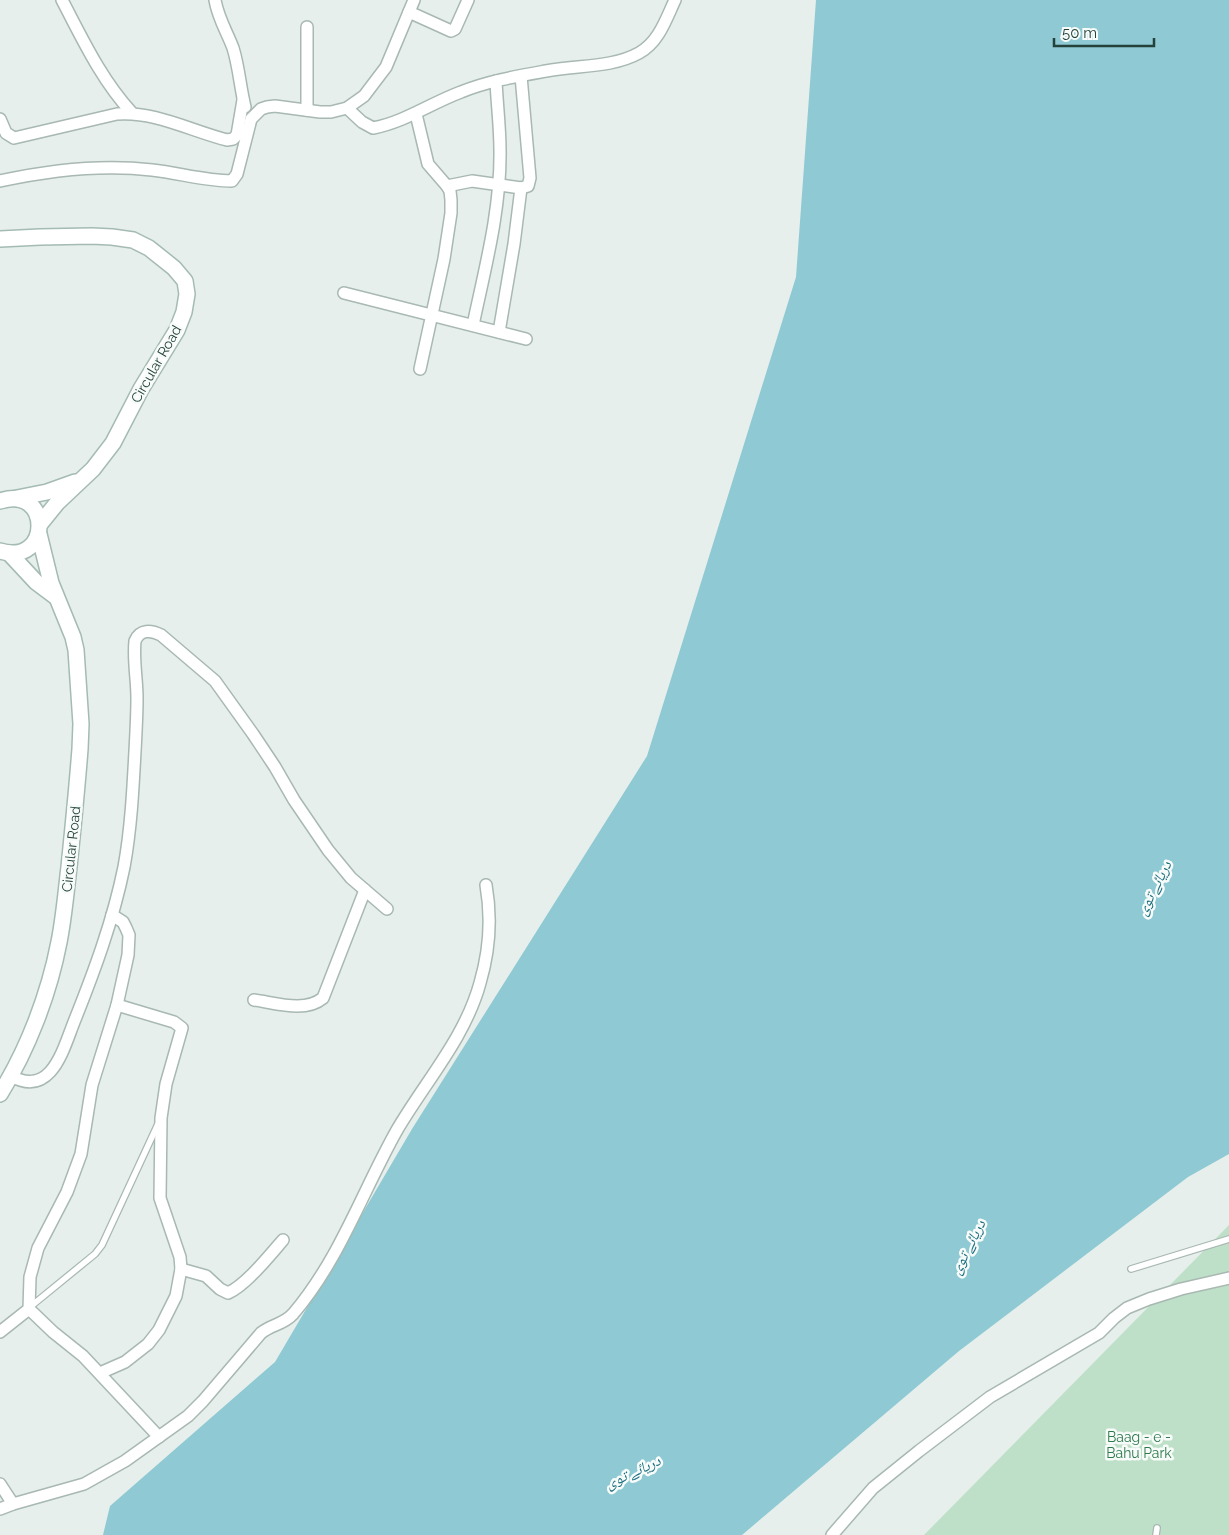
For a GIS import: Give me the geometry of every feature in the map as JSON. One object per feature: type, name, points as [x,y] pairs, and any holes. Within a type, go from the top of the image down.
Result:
[{"type":"main road","name":"Circular Road","points":[[0,239],[92,236],[132,240],[161,255],[185,281],[188,294],[184,312],[170,344],[141,389],[113,443],[93,469],[57,503],[39,529],[36,541],[27,549],[18,553],[4,552]]},
{"type":"main road","points":[[0,501],[47,492],[79,481]]},
{"type":"main road","name":"Circular Road","points":[[0,1094],[11,1076],[41,1007],[52,976],[60,942],[77,787],[81,724],[76,650],[68,624],[56,597],[39,529],[38,515],[26,502],[17,498]]},
{"type":"main road","points":[[4,552],[36,582],[56,597]]},
{"type":"street","points":[[62,0],[97,68],[106,82],[132,112]]},
{"type":"street","points":[[215,0],[238,67],[243,100],[251,121]]},
{"type":"street","points":[[0,181],[31,174],[75,168],[150,169],[227,181],[235,179],[251,121],[261,109],[271,106],[331,112],[347,108],[364,96],[386,67],[414,0]]},
{"type":"street","points":[[409,12],[451,31],[455,29],[468,0]]},
{"type":"street","points":[[347,108],[362,122],[373,128],[416,114],[460,92],[496,81],[547,70],[618,62],[649,47],[660,33],[675,0]]},
{"type":"street","points":[[307,27],[308,110]]},
{"type":"street","points":[[447,186],[472,181],[521,188],[528,186],[530,178],[522,76]]},
{"type":"street","points":[[473,325],[489,250],[498,185],[500,151],[496,81]]},
{"type":"street","points":[[0,119],[6,134],[14,138],[132,112],[166,120],[205,135],[227,140],[233,139],[236,135],[243,100]]},
{"type":"street","points":[[416,114],[428,164],[450,191],[451,213],[444,259],[420,369]]},
{"type":"street","points":[[499,332],[514,244],[521,188]]},
{"type":"street","points":[[344,293],[526,339]]},
{"type":"street","points":[[11,1076],[21,1081],[32,1081],[48,1075],[55,1067],[107,936],[124,867],[134,760],[137,698],[135,641],[137,636],[146,631],[161,635],[214,681],[253,734],[328,850],[351,878],[387,909]]},
{"type":"street","points":[[0,1509],[84,1484],[125,1462],[188,1416],[261,1333],[270,1326],[285,1321],[292,1315],[332,1259],[397,1131],[456,1040],[468,1016],[480,984],[490,931],[490,910],[486,885]]},
{"type":"street","points":[[254,1000],[306,1005],[318,1002],[323,998],[365,890]]},
{"type":"street","points":[[112,914],[123,922],[129,935],[128,955],[116,1005],[92,1085],[77,1168],[67,1192],[45,1231],[34,1260],[30,1278],[29,1309],[53,1332],[83,1356],[159,1437]]},
{"type":"street","points":[[100,1373],[125,1362],[148,1344],[159,1330],[176,1296],[181,1269],[178,1248],[160,1198],[160,1118],[166,1084],[182,1028],[174,1022],[116,1005]]},
{"type":"street","points":[[181,1269],[206,1276],[220,1289],[230,1292],[257,1269],[283,1240]]},
{"type":"street","points":[[832,1535],[873,1488],[990,1397],[1099,1333],[1114,1318],[1128,1308],[1181,1289],[1229,1278]]},
{"type":"street","points":[[0,1332],[29,1309]]},
{"type":"street","points":[[0,1484],[13,1504]]},
{"type":"lane","points":[[29,1309],[102,1245],[160,1118]]},
{"type":"lane","points":[[1131,1269],[1229,1239]]},
{"type":"lane","points":[[1156,1535],[1157,1528]]},
{"type":"green space","name":"Baag - e - Bahu Park","points":[[1229,1225],[1229,1535],[924,1535]]},
{"type":"water","name":"دریائے توی","points":[[816,0],[1229,0],[1229,1154],[1188,1177],[959,1351],[742,1535],[103,1535],[110,1506],[275,1362],[412,1129],[647,756],[796,277]]}]
